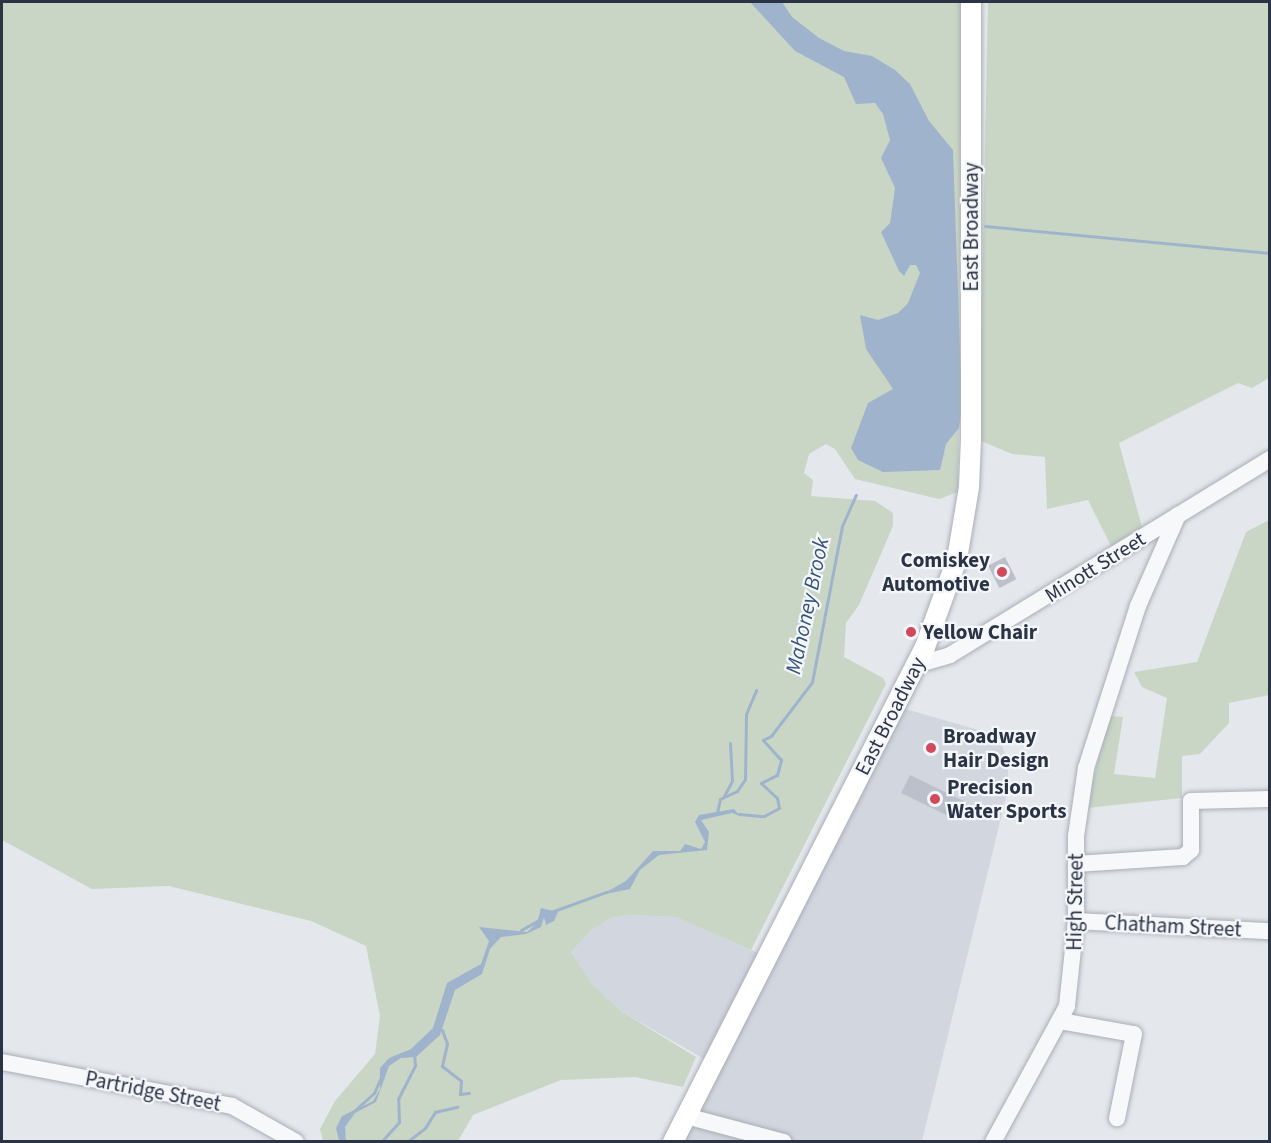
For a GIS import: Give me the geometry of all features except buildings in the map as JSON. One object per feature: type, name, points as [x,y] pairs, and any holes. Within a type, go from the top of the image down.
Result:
[{"type":"main road","name":"East Broadway","points":[[673,1142],[916,665],[957,559],[969,487],[971,2]]},
{"type":"street","name":"Minott Street","points":[[916,665],[950,655],[1269,459]]},
{"type":"street","name":"High Street","points":[[993,1142],[1060,1021],[1072,982],[1080,807],[1097,727],[1138,606],[1178,515]]},
{"type":"street","points":[[1076,864],[1183,857],[1191,850],[1191,801],[1269,799]]},
{"type":"street","name":"Chatham Street","points":[[1076,921],[1269,931]]},
{"type":"street","points":[[1060,1021],[1134,1034],[1117,1118]]},
{"type":"street","name":"Partridge Street","points":[[2,1062],[232,1106],[296,1142]]},
{"type":"street","points":[[686,1116],[784,1142]]},
{"type":"shaded area","points":[[895,706],[989,733],[1002,745],[1008,764],[1008,789],[922,1141],[673,1141],[713,1064],[622,1012],[592,984],[571,952],[593,929],[611,918],[629,915],[676,917],[767,957]]},
{"type":"green space","points":[[2,2],[962,2],[958,492],[939,499],[855,479],[835,449],[826,444],[809,454],[804,473],[813,480],[811,496],[875,501],[893,513],[893,526],[859,605],[846,623],[844,657],[883,678],[886,684],[751,950],[676,917],[629,915],[611,918],[593,929],[571,952],[592,984],[622,1012],[696,1057],[683,1087],[635,1077],[561,1080],[473,1115],[458,1141],[323,1141],[320,1129],[335,1101],[375,1054],[380,1016],[366,946],[311,921],[169,886],[92,889],[2,840]]},
{"type":"green space","points":[[988,2],[1269,2],[1269,378],[1252,388],[1238,383],[1119,443],[1142,527],[1111,546],[1088,500],[1047,509],[1045,457],[1012,454],[979,440]]},
{"type":"green space","points":[[1269,520],[1269,695],[1229,703],[1229,723],[1200,754],[1182,756],[1182,798],[1086,808],[1109,716],[1123,717],[1114,774],[1155,778],[1167,698],[1142,687],[1134,672],[1197,662],[1246,532]]},
{"type":"water","points":[[750,2],[782,2],[792,17],[819,38],[844,51],[872,56],[895,70],[910,84],[929,121],[953,150],[962,407],[959,428],[946,444],[940,470],[883,472],[858,460],[851,448],[868,403],[893,389],[866,349],[860,315],[878,320],[898,313],[908,303],[920,273],[916,265],[910,265],[904,276],[899,271],[881,232],[890,223],[895,188],[881,158],[890,140],[883,114],[875,103],[856,104],[844,77],[795,51]]},
{"type":"water","points":[[734,809],[740,816],[732,813],[701,820],[709,832],[707,850],[659,855],[640,870],[630,889],[601,895],[626,881],[653,851],[680,851],[685,844],[701,849],[705,842],[695,822],[699,815]]},
{"type":"water","points":[[541,908],[558,912],[554,921],[546,925],[544,917],[541,927],[526,934],[501,937],[490,949],[482,974],[455,990],[440,1035],[416,1057],[401,1058],[389,1066],[376,1102],[355,1113],[345,1127],[346,1141],[339,1141],[336,1128],[342,1116],[373,1101],[380,1089],[380,1068],[389,1058],[411,1049],[433,1028],[447,983],[481,964],[489,941],[479,927],[527,932],[537,923]]},
{"type":"waterway","points":[[985,226],[1270,253]]},
{"type":"waterway","name":"Mahoney Brook","points":[[739,814],[764,816],[779,808],[777,798],[761,783],[777,775],[781,760],[763,740],[771,736],[812,682],[842,526],[856,495]]},
{"type":"waterway","points":[[717,813],[720,799],[737,791],[745,779],[746,714],[756,690]]},
{"type":"waterway","points":[[724,796],[732,781],[730,743]]},
{"type":"waterway","name":"Mahoney Brook","points":[[548,913],[606,892]]},
{"type":"waterway","name":"Mahoney Brook","points":[[521,930],[541,919]]},
{"type":"waterway","points":[[442,1030],[447,1044],[442,1066],[461,1081],[460,1094],[469,1093]]},
{"type":"waterway","points":[[381,1142],[399,1122],[398,1099],[415,1065],[414,1053]]},
{"type":"waterway","name":"Mahoney Brook","points":[[354,1111],[374,1093],[381,1077]]},
{"type":"waterway","points":[[407,1142],[425,1128],[435,1112],[457,1107]]},
{"type":"place","name":"Comiskey Automotive","points":[[1002,572]]},
{"type":"place","name":"Yellow Chair","points":[[911,632]]},
{"type":"place","name":"Broadway Hair Design","points":[[931,748]]},
{"type":"place","name":"Precision Water Sports","points":[[935,799]]}]
